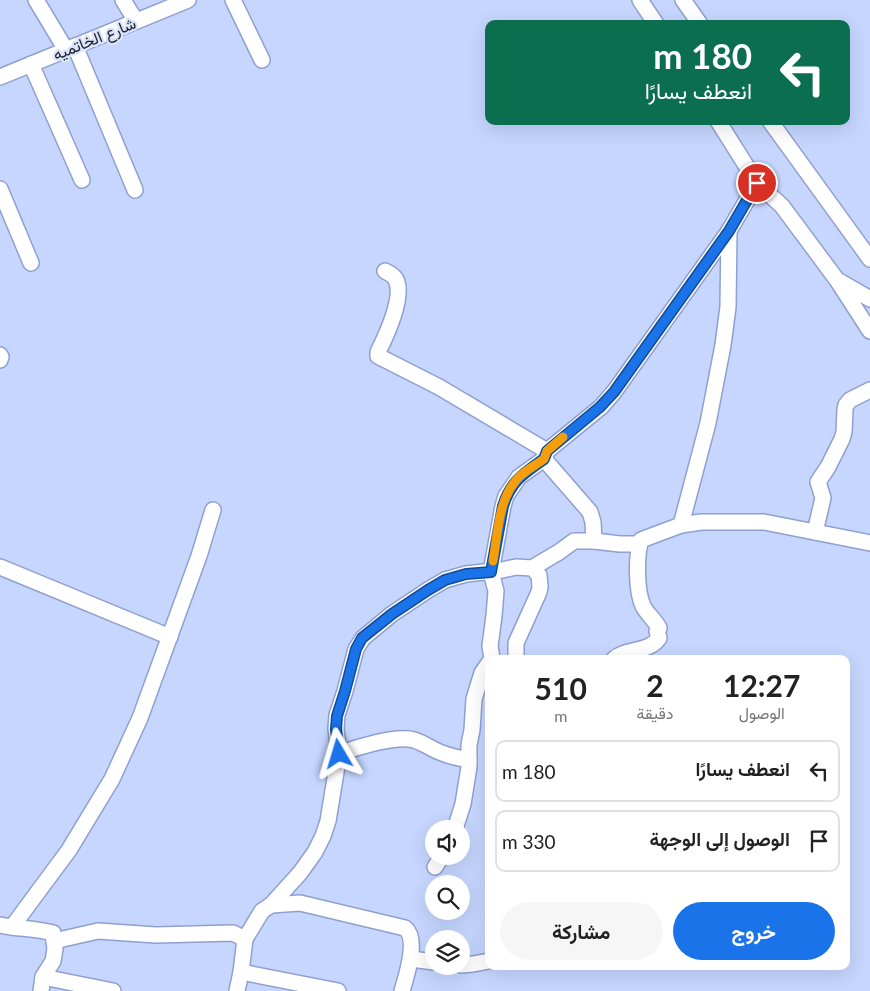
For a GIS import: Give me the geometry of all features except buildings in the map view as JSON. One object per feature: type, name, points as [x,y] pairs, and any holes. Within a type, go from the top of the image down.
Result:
[{"type":"street","points":[[36,0],[71,48],[135,190]]},
{"type":"street","points":[[123,0],[136,21]]},
{"type":"street","name":"شارع الخاتميه","points":[[0,77],[188,0]]},
{"type":"street","points":[[233,0],[262,60]]},
{"type":"street","points":[[640,0],[653,20]]},
{"type":"street","points":[[682,0],[697,20]]},
{"type":"street","points":[[31,64],[82,180]]},
{"type":"street","points":[[721,125],[757,183],[782,206],[836,280],[870,331]]},
{"type":"street","points":[[773,125],[870,259]]},
{"type":"street","points":[[491,655],[490,646],[496,591],[491,572],[506,496],[519,477],[600,407],[614,392],[729,231],[757,183]]},
{"type":"street","points":[[0,189],[31,263]]},
{"type":"street","points":[[681,525],[708,423],[724,345],[728,307],[729,231]]},
{"type":"street","points":[[385,272],[392,275],[396,280],[399,294],[391,325],[378,352],[378,356],[439,386],[546,455],[590,512],[593,522],[594,541]]},
{"type":"street","points":[[836,280],[870,299]]},
{"type":"street","points":[[0,355],[0,360]]},
{"type":"street","points":[[815,532],[823,498],[818,482],[842,439],[846,405],[850,400],[870,390]]},
{"type":"street","points":[[6,926],[69,850],[112,779],[140,718],[199,556],[213,510]]},
{"type":"street","points":[[618,655],[647,647],[657,642],[659,638],[657,631],[659,628],[643,607],[637,589],[641,540],[681,525],[701,522],[764,522],[870,543]]},
{"type":"street","points":[[237,991],[245,939],[262,911],[271,905],[305,866],[323,836],[328,820],[339,754],[336,729],[337,716],[356,649],[362,638],[392,614],[445,580],[466,574],[516,567],[532,568],[560,552],[574,541],[640,544]]},
{"type":"street","points":[[0,567],[170,637]]},
{"type":"street","points":[[516,655],[516,642],[539,592],[539,575],[532,568]]},
{"type":"street","points":[[458,820],[463,804],[474,699],[485,669]]},
{"type":"street","points":[[339,754],[354,748],[403,738],[414,740],[442,753],[468,760]]},
{"type":"street","points":[[271,905],[300,903],[405,928],[409,931],[410,936],[411,959],[402,991]]},
{"type":"street","points":[[6,926],[39,929],[53,934],[55,949],[42,984],[113,991]]},
{"type":"street","points":[[54,941],[98,931],[156,935],[233,933],[245,939]]},
{"type":"street","points":[[411,959],[425,961]]},
{"type":"street","points":[[470,964],[485,962]]},
{"type":"street","points":[[241,972],[338,991]]},
{"type":"slow traffic","points":[[493,561],[506,496],[519,477],[544,459],[547,451],[563,437]]},
{"type":"route","points":[[339,754],[336,729],[337,716],[359,642],[392,614],[445,580],[466,574],[491,572],[503,506],[506,496],[512,487],[519,477],[544,459],[547,451],[600,407],[614,392],[729,231],[757,183]]}]
